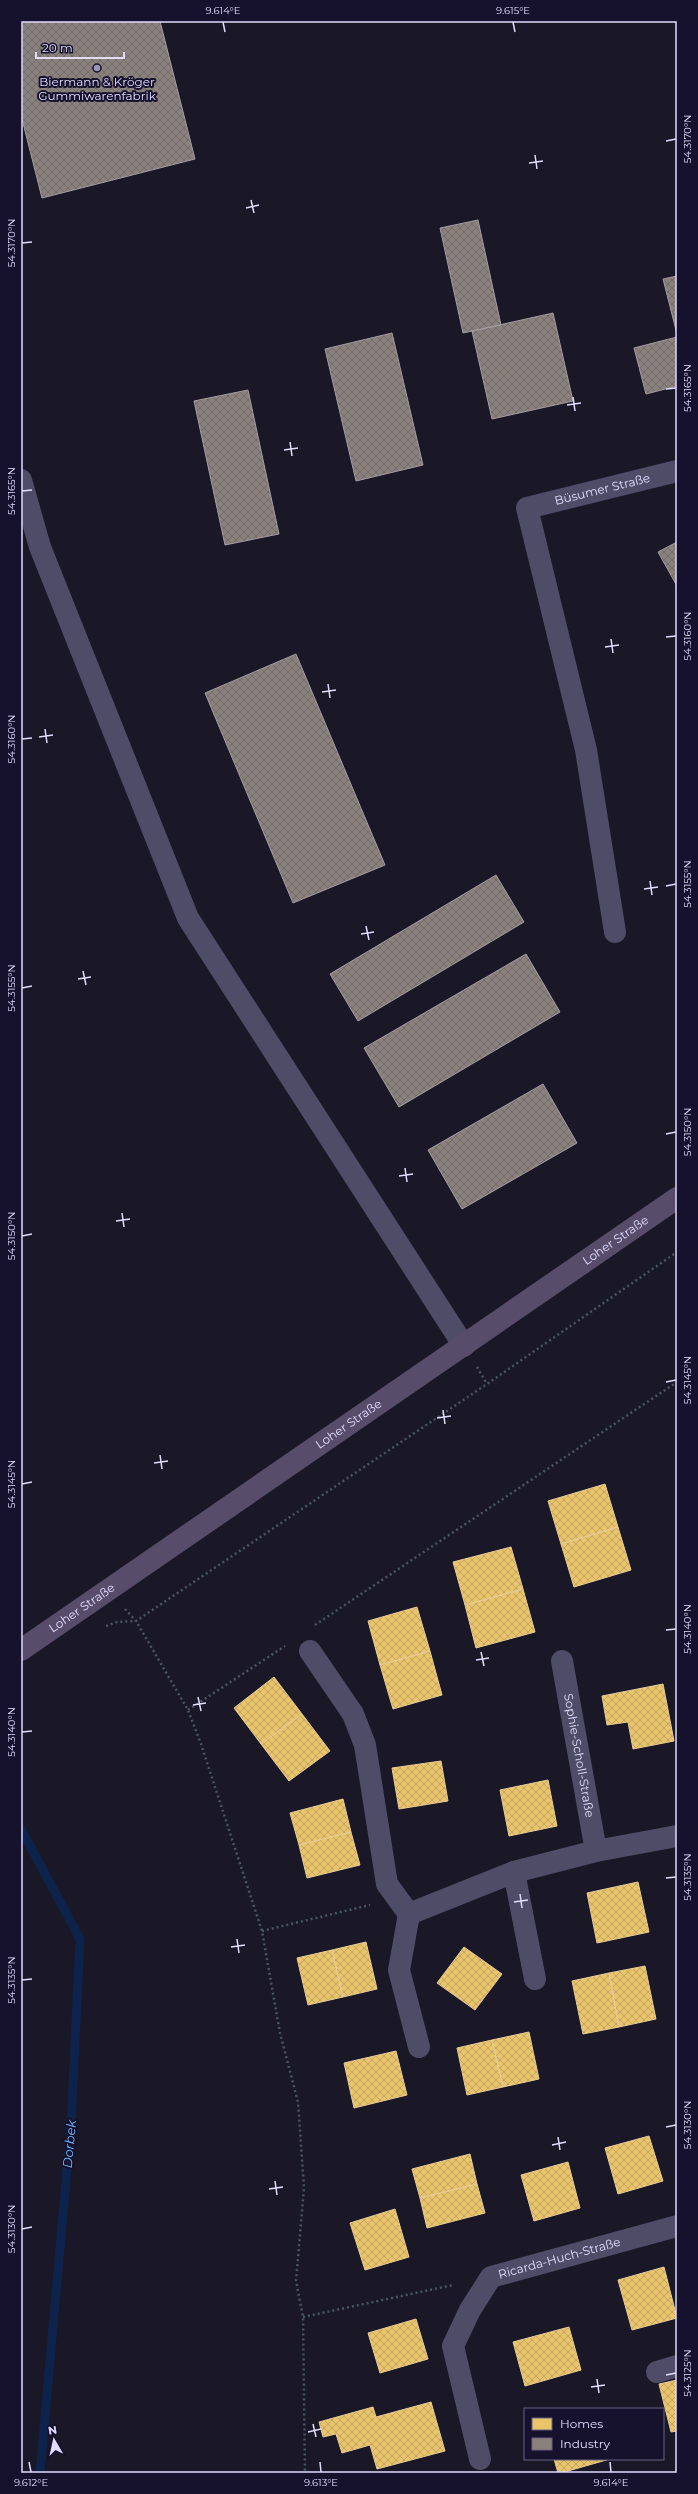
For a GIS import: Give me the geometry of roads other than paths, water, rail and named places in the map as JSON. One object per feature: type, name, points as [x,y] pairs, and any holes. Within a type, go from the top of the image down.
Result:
[{"type":"main road","name":"Loher Straße","points":[[21,1650],[677,1198]]},
{"type":"street","name":"Büsumer Straße","points":[[615,932],[586,750],[527,508],[677,471]]},
{"type":"street","points":[[21,480],[40,547],[188,918],[464,1346]]},
{"type":"street","points":[[310,1651],[353,1714],[365,1745],[387,1884],[409,1914],[400,1970],[420,2047]]},
{"type":"street","name":"Sophie-Scholl-Straße","points":[[562,1661],[596,1851]]},
{"type":"street","points":[[409,1914],[514,1872],[596,1851],[677,1836]]},
{"type":"street","points":[[514,1872],[535,1979]]},
{"type":"street","name":"Ricarda-Huch-Straße","points":[[480,2459],[453,2346],[470,2310],[491,2277],[677,2226]]},
{"type":"waterway","name":"Dorbek","points":[[21,1829],[80,1939],[71,2124],[40,2473]]},
{"type":"place","name":"Biermann & Kröger Gummiwarenfabrik","points":[[97,68]]}]
